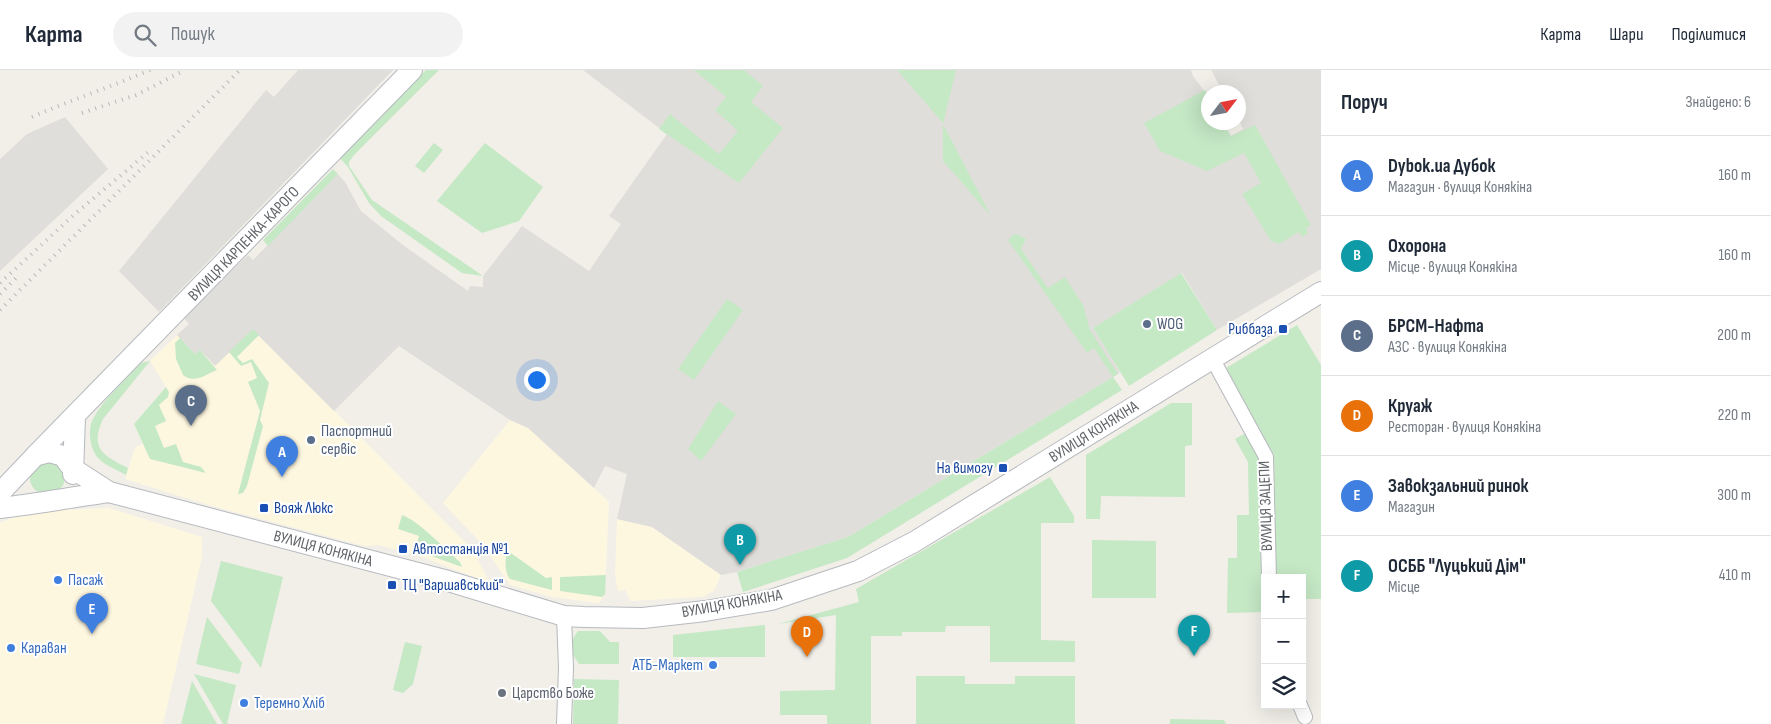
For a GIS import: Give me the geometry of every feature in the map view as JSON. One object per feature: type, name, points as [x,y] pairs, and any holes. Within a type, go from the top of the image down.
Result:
[{"type":"main road","name":"ВУЛИЦЯ КАРПЕНКА-КАРОГО","points":[[0,493],[412,70]]},
{"type":"main road","name":"ВУЛИЦЯ КОНЯКІНА","points":[[109,492],[448,582],[564,616],[643,618],[705,611],[771,600],[858,571],[914,542],[1321,292]]},
{"type":"main road","points":[[75,416],[72,468],[73,479],[70,490],[56,500],[37,500],[27,490],[23,478],[31,460],[49,452],[63,456],[72,468],[109,492]]},
{"type":"main road","points":[[0,508],[109,492]]},
{"type":"street","name":"ВУЛИЦЯ ЗАЦЕПИ","points":[[1212,358],[1266,457],[1269,574]]},
{"type":"street","points":[[564,616],[566,668],[564,724]]},
{"type":"shaded area","points":[[298,70],[393,70],[159,312],[119,271],[266,90],[274,97]]},
{"type":"shaded area","points":[[583,70],[1191,70],[1201,87],[1201,130],[1227,130],[1231,136],[1241,130],[1246,130],[1246,85],[1219,85],[1211,70],[1321,70],[1321,269],[1217,330],[1182,273],[1093,328],[1120,372],[1118,374],[848,537],[737,572],[721,575],[652,527],[617,519],[627,474],[605,466],[594,488],[528,428],[510,420],[399,346],[334,411],[253,330],[215,366],[200,350],[195,354],[177,335],[189,324],[183,317],[248,255],[253,260],[338,174],[345,182],[361,211],[403,245],[468,291],[470,286],[483,287],[483,276],[522,226],[589,271],[621,224],[609,216],[667,134]]},
{"type":"shaded area","points":[[65,117],[108,169],[0,271],[0,159],[27,134]]},
{"type":"shaded area","points":[[253,329],[473,550],[490,583],[422,557],[379,545],[364,546],[212,506],[125,479],[135,447],[143,444],[134,424],[166,387],[150,361],[177,335],[195,354]]},
{"type":"shaded area","points":[[510,420],[528,428],[609,502],[605,594],[599,603],[552,597],[510,585],[483,545],[443,503]]},
{"type":"shaded area","points":[[109,508],[202,537],[202,557],[163,724],[0,724],[0,523],[27,511]]},
{"type":"shaded area","points":[[617,519],[652,527],[721,575],[714,591],[702,597],[631,601],[625,590],[618,591],[615,575]]},
{"type":"green space","points":[[426,70],[439,70],[354,155],[349,162],[349,166],[372,200],[483,276],[462,273],[381,216],[369,203],[348,167],[340,158]]},
{"type":"green space","points":[[694,70],[744,70],[763,86],[751,102],[783,128],[739,183],[659,129],[670,114],[719,154],[738,131],[715,110],[726,97]]},
{"type":"green space","points":[[897,70],[956,70],[943,124],[943,123]]},
{"type":"green space","points":[[1201,92],[1201,130],[1227,130],[1231,136],[1255,125],[1311,225],[1306,228],[1308,233],[1302,237],[1299,232],[1279,244],[1271,241],[1242,194],[1261,183],[1244,153],[1207,171],[1160,151],[1144,123]]},
{"type":"green space","points":[[943,124],[991,216],[943,161]]},
{"type":"green space","points":[[434,143],[443,150],[424,173],[415,166]]},
{"type":"green space","points":[[485,143],[543,187],[519,221],[482,233],[437,201]]},
{"type":"green space","points":[[333,169],[338,174],[268,246],[263,240]]},
{"type":"green space","points":[[1017,234],[1026,239],[1021,249],[1048,288],[1065,277],[1083,305],[1090,330],[1118,374],[1113,377],[1094,348],[1087,353],[1008,240]]},
{"type":"green space","points":[[1181,273],[1217,330],[1129,386],[1093,328]]},
{"type":"green space","points":[[727,299],[743,310],[694,380],[678,369]]},
{"type":"green space","points":[[1297,325],[1321,365],[1321,599],[1306,599],[1306,574],[1276,574],[1274,455],[1226,368]]},
{"type":"green space","points":[[253,329],[259,335],[237,357],[243,363],[252,359],[269,383],[260,420],[263,426],[247,486],[243,493],[238,494],[260,411],[248,382],[257,378],[251,362],[241,366],[229,352]]},
{"type":"green space","points":[[180,338],[195,354],[200,350],[217,370],[195,379],[187,378],[183,375],[176,359],[175,343]]},
{"type":"green space","points":[[150,361],[103,419],[99,429],[98,445],[112,460],[128,468],[126,475],[105,464],[93,451],[90,440],[91,424],[97,412],[115,390],[141,363]]},
{"type":"green space","points":[[1113,377],[1122,390],[847,558],[743,592],[737,572],[848,537]]},
{"type":"green space","points":[[166,387],[169,392],[168,397],[159,405],[166,421],[155,426],[164,448],[176,444],[183,462],[201,467],[206,473],[150,459],[134,424]]},
{"type":"green space","points":[[718,401],[736,414],[701,461],[688,449]]},
{"type":"green space","points":[[1171,403],[1192,403],[1192,445],[1185,446],[1185,497],[1101,496],[1100,519],[1086,519],[1086,455]]},
{"type":"green space","points":[[1246,433],[1260,459],[1262,574],[1261,612],[1227,613],[1228,558],[1237,558],[1237,515],[1249,515],[1248,462],[1235,439]]},
{"type":"green space","points":[[49,459],[63,468],[64,481],[58,490],[41,494],[31,484],[31,470]]},
{"type":"green space","points":[[1050,477],[1074,516],[1074,523],[1041,523],[1041,640],[1075,641],[1075,662],[990,662],[990,626],[946,626],[945,632],[902,632],[902,636],[871,636],[871,724],[827,724],[827,715],[780,715],[780,691],[835,690],[836,615],[778,624],[859,602],[856,589]]},
{"type":"green space","points":[[402,515],[409,518],[432,536],[460,562],[462,567],[415,550],[419,536],[398,529]]},
{"type":"green space","points":[[1092,540],[1156,541],[1156,598],[1092,598]]},
{"type":"green space","points":[[508,551],[546,578],[552,577],[552,590],[510,579],[506,566]]},
{"type":"green space","points":[[221,561],[283,577],[261,668],[211,601]]},
{"type":"green space","points":[[606,575],[605,594],[602,597],[560,591],[560,577]]},
{"type":"green space","points":[[207,617],[242,663],[239,674],[196,664]]},
{"type":"green space","points":[[765,625],[765,657],[673,657],[673,635]]},
{"type":"green space","points":[[578,631],[600,631],[610,642],[619,642],[619,664],[579,664],[571,648]]},
{"type":"green space","points":[[405,642],[422,646],[413,684],[403,693],[393,690]]},
{"type":"green space","points":[[194,674],[236,685],[227,724],[223,724]]},
{"type":"green space","points":[[916,676],[965,676],[965,684],[1015,684],[1015,676],[1075,676],[1075,724],[916,724]]},
{"type":"green space","points":[[574,679],[619,680],[618,724],[573,724]]},
{"type":"green space","points":[[192,681],[217,724],[181,724]]},
{"type":"green space","points":[[1170,719],[1224,720],[1226,724],[1170,724]]},
{"type":"railway","points":[[32,117],[150,70]]},
{"type":"railway","points":[[82,113],[136,95],[185,70]]},
{"type":"railway","points":[[0,310],[240,70]]},
{"type":"railway","points":[[0,283],[75,214],[152,149]]},
{"type":"railway","points":[[0,294],[18,276]]},
{"type":"place","name":"WOG","points":[[1147,324]]},
{"type":"place","name":"Риббаза","points":[[1283,329]]},
{"type":"place","name":"БРСМ-Нафта","points":[[191,426]]},
{"type":"place","name":"Паспортний сервіс","points":[[311,440]]},
{"type":"place","name":"На вимогу","points":[[1003,468]]},
{"type":"place","name":"Dybok.ua Дубок","points":[[282,477]]},
{"type":"place","name":"Вояж Люкс","points":[[264,508]]},
{"type":"place","name":"Автостанція №1","points":[[403,549]]},
{"type":"place","name":"Охорона","points":[[740,565]]},
{"type":"place","name":"Пасаж","points":[[58,580]]},
{"type":"place","name":"ТЦ \"Варшавський\"","points":[[392,585]]},
{"type":"place","name":"Завокзальний ринок","points":[[92,634]]},
{"type":"place","name":"Караван","points":[[11,648]]},
{"type":"place","name":"ОСББ \"Луцький Дім\"","points":[[1194,656]]},
{"type":"place","name":"Круаж","points":[[807,657]]},
{"type":"place","name":"АТБ-Маркет","points":[[713,665]]},
{"type":"place","name":"Царство Боже","points":[[502,693]]},
{"type":"place","name":"Теремно Хліб","points":[[244,703]]}]
